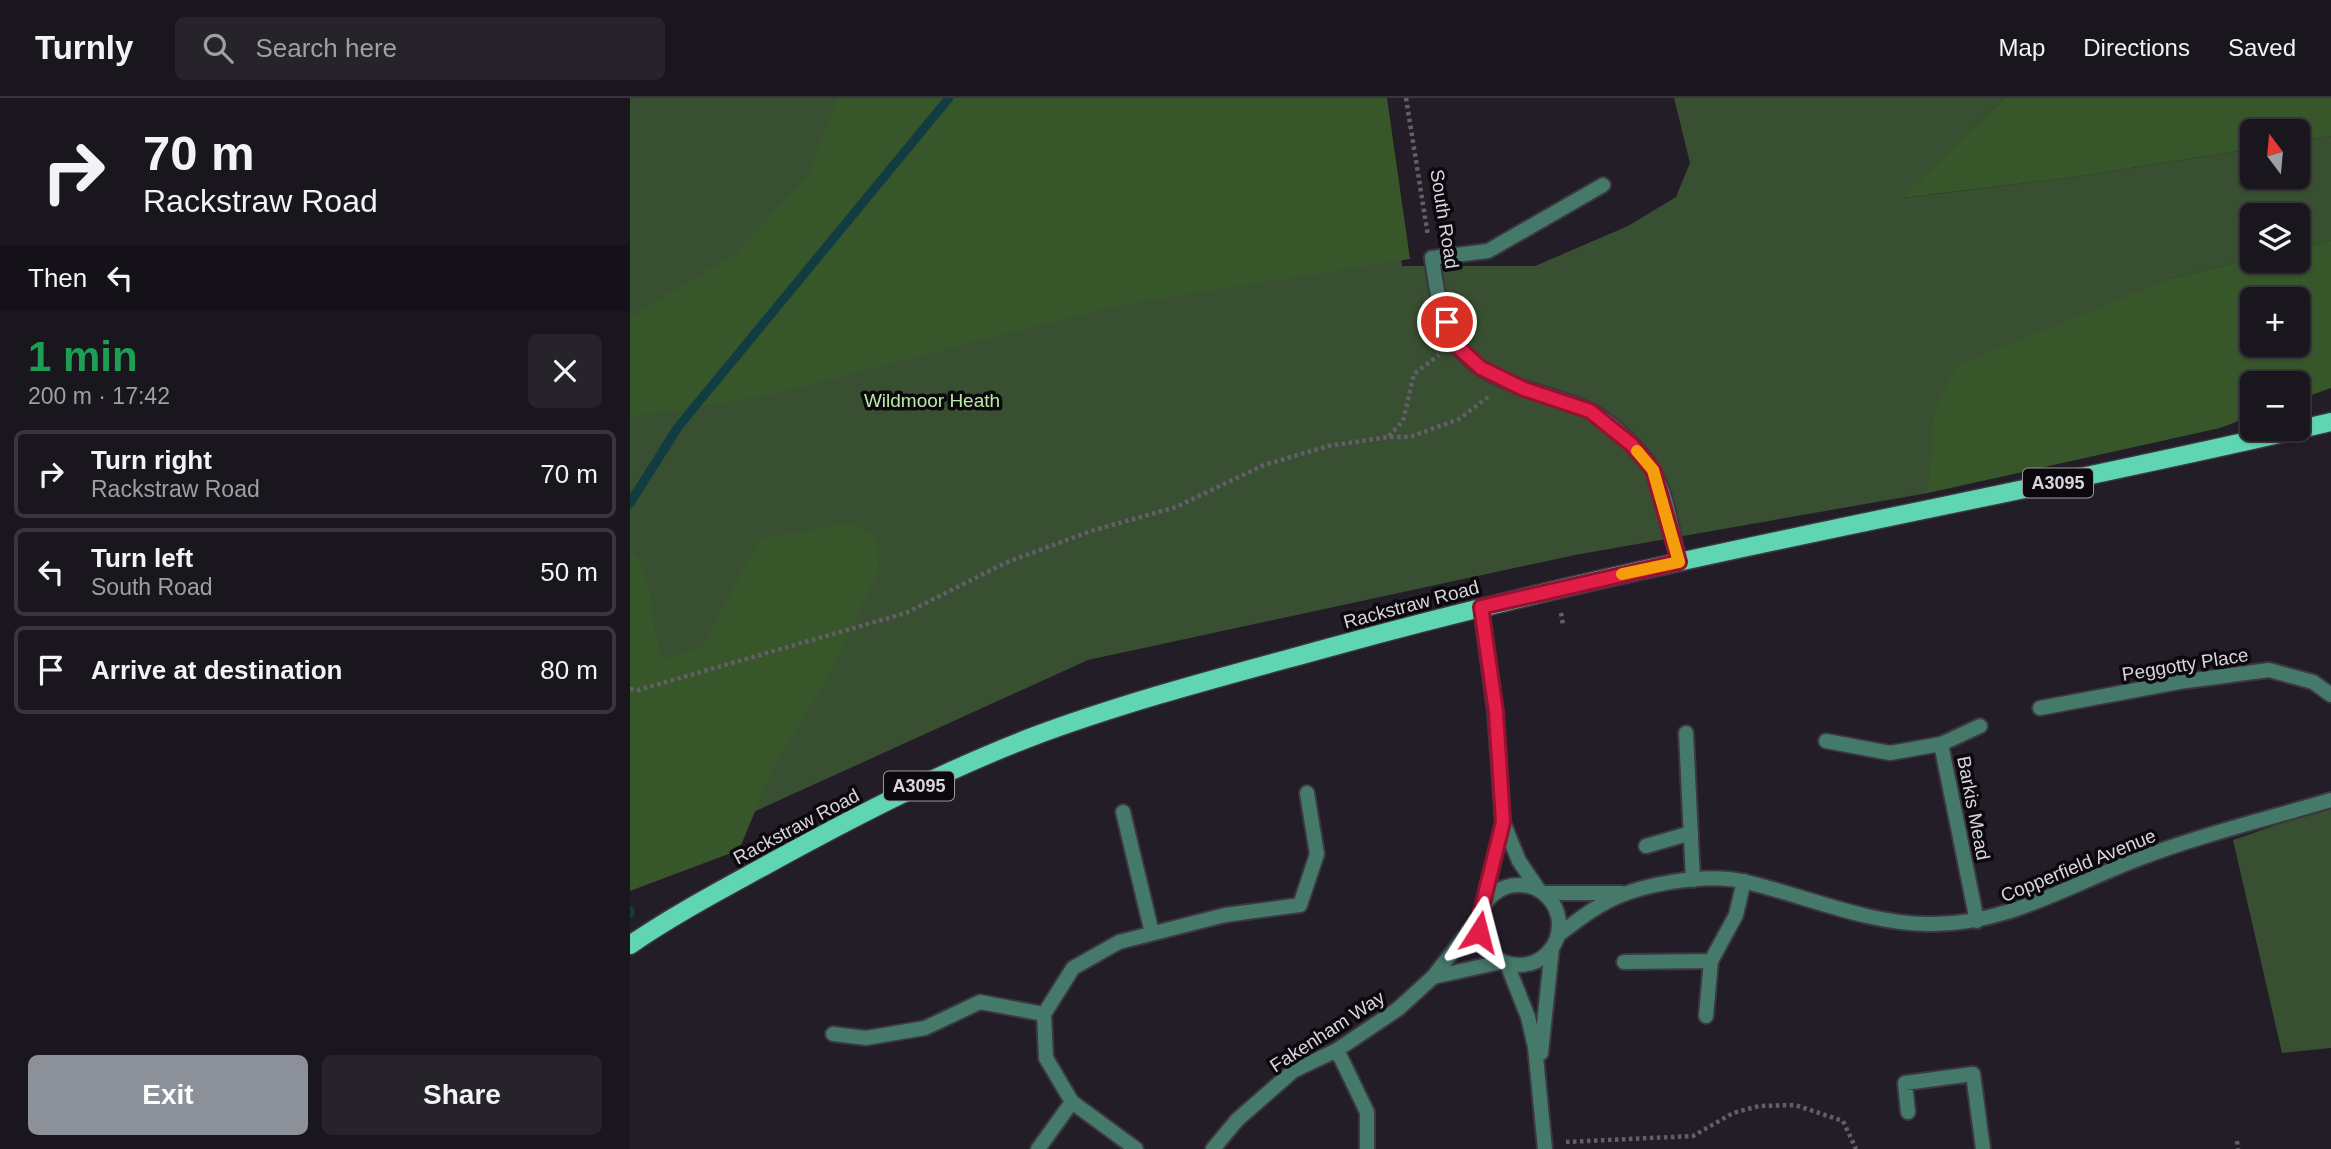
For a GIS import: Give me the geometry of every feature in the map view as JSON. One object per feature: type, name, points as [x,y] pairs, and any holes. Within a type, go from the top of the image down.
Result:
[{"type":"main road","name":"Rackstraw Road","points":[[630,945],[853,818],[1029,738],[1229,674],[1481,607],[1679,562],[2116,471],[2331,422]]},
{"type":"street","points":[[1432,258],[1488,251],[1603,185]]},
{"type":"street","name":"South Road","points":[[1432,258],[1441,308],[1452,336],[1468,358],[1501,379],[1590,411],[1632,445],[1653,470],[1679,562]]},
{"type":"street","points":[[1481,607],[1496,712],[1503,822],[1480,913],[1483,944],[1504,963],[1528,1017],[1535,1047],[1544,1146]]},
{"type":"street","name":"Peggotty Place","points":[[2040,708],[2179,682],[2269,670],[2313,682],[2331,695]]},
{"type":"street","name":"Barkis Mead","points":[[1826,741],[1890,753],[1941,744],[1980,726]]},
{"type":"street","points":[[1686,733],[1693,880]]},
{"type":"street","name":"Barkis Mead","points":[[1941,744],[1977,921]]},
{"type":"street","points":[[1136,1149],[1072,1102],[1046,1058],[1044,1014],[1073,968],[1118,942],[1225,915],[1300,905],[1317,854],[1307,793]]},
{"type":"street","name":"Copperfield Avenue","points":[[1555,942],[1602,904],[1629,893],[1693,880],[1744,881],[1821,906],[1922,924],[1977,921],[2004,916],[2140,858],[2331,800]]},
{"type":"street","points":[[1123,812],[1152,933]]},
{"type":"street","points":[[1503,822],[1519,861],[1556,909],[1539,1090]]},
{"type":"street","points":[[1646,846],[1691,833]]},
{"type":"street","points":[[1706,1016],[1711,961],[1736,915],[1744,881]]},
{"type":"street","points":[[1480,913],[1490,897],[1513,885],[1541,891]]},
{"type":"street","name":"Copperfield Avenue","points":[[1541,891],[1629,893]]},
{"type":"street","name":"Fakenham Way","points":[[1213,1149],[1237,1120],[1293,1071],[1337,1050],[1398,1009],[1433,977],[1480,913]]},
{"type":"street","points":[[1504,963],[1532,963],[1555,942]]},
{"type":"street","points":[[1624,962],[1711,961]]},
{"type":"street","name":"Fakenham Way","points":[[1433,977],[1504,963]]},
{"type":"street","points":[[833,1034],[866,1038],[925,1028],[980,1002],[1044,1014]]},
{"type":"street","points":[[1337,1050],[1367,1112],[1367,1149]]},
{"type":"street","points":[[1908,1112],[1905,1083],[1973,1074],[1983,1149]]},
{"type":"street","points":[[1038,1149],[1072,1102]]},
{"type":"path","name":"South Road","points":[[1406,98],[1432,258]]},
{"type":"path","points":[[1388,437],[1403,421],[1414,374],[1442,352],[1452,336]]},
{"type":"path","points":[[630,689],[638,690],[906,613],[1005,563],[1091,531],[1177,507],[1264,465],[1328,446],[1388,437],[1410,437],[1459,419],[1486,398],[1501,379]]},
{"type":"path","points":[[1544,1146],[1693,1136],[1733,1113],[1759,1106],[1796,1105],[1843,1121],[1856,1149]]},
{"type":"path","points":[[2237,1141],[2238,1149]]},
{"type":"green space","name":"Wildmoor Heath","points":[[630,98],[1382,98],[1402,266],[1535,266],[1628,226],[1676,197],[1690,163],[1674,98],[2004,98],[1903,198],[2068,178],[2240,151],[2240,189],[2310,189],[2310,140],[2331,136],[2331,240],[2310,245],[2310,203],[2240,203],[2240,262],[2172,278],[1931,478],[1928,493],[1575,555],[1088,660],[639,864],[630,871]]},
{"type":"green space","points":[[837,98],[1387,98],[1410,259],[1119,305],[765,396],[630,417],[630,317],[735,254],[809,174]]},
{"type":"green space","points":[[2004,98],[2331,98],[2331,136],[2310,140],[2310,119],[2240,119],[2240,151],[2068,178],[1902,198]]},
{"type":"green space","points":[[2331,240],[2331,388],[2310,396],[2310,371],[2240,371],[2240,420],[2220,428],[1928,493],[1934,414],[1956,366],[2172,278],[2240,262],[2240,273],[2310,273],[2310,245]]},
{"type":"green space","points":[[853,523],[877,538],[878,572],[830,674],[773,768],[739,850],[630,891],[630,555],[636,555],[643,568],[663,659],[702,646],[760,539]]},
{"type":"green space","points":[[2331,806],[2331,1048],[2282,1053],[2233,840]]},
{"type":"waterway","points":[[630,503],[678,427],[949,98]]},
{"type":"slow traffic","points":[[1622,574],[1679,562],[1664,501],[1653,470],[1637,451]]},
{"type":"route","points":[[1447,322],[1459,348],[1481,368],[1524,389],[1590,411],[1632,445],[1653,470],[1664,501],[1679,562],[1481,607],[1496,712],[1503,822],[1479,919],[1479,932]]}]
